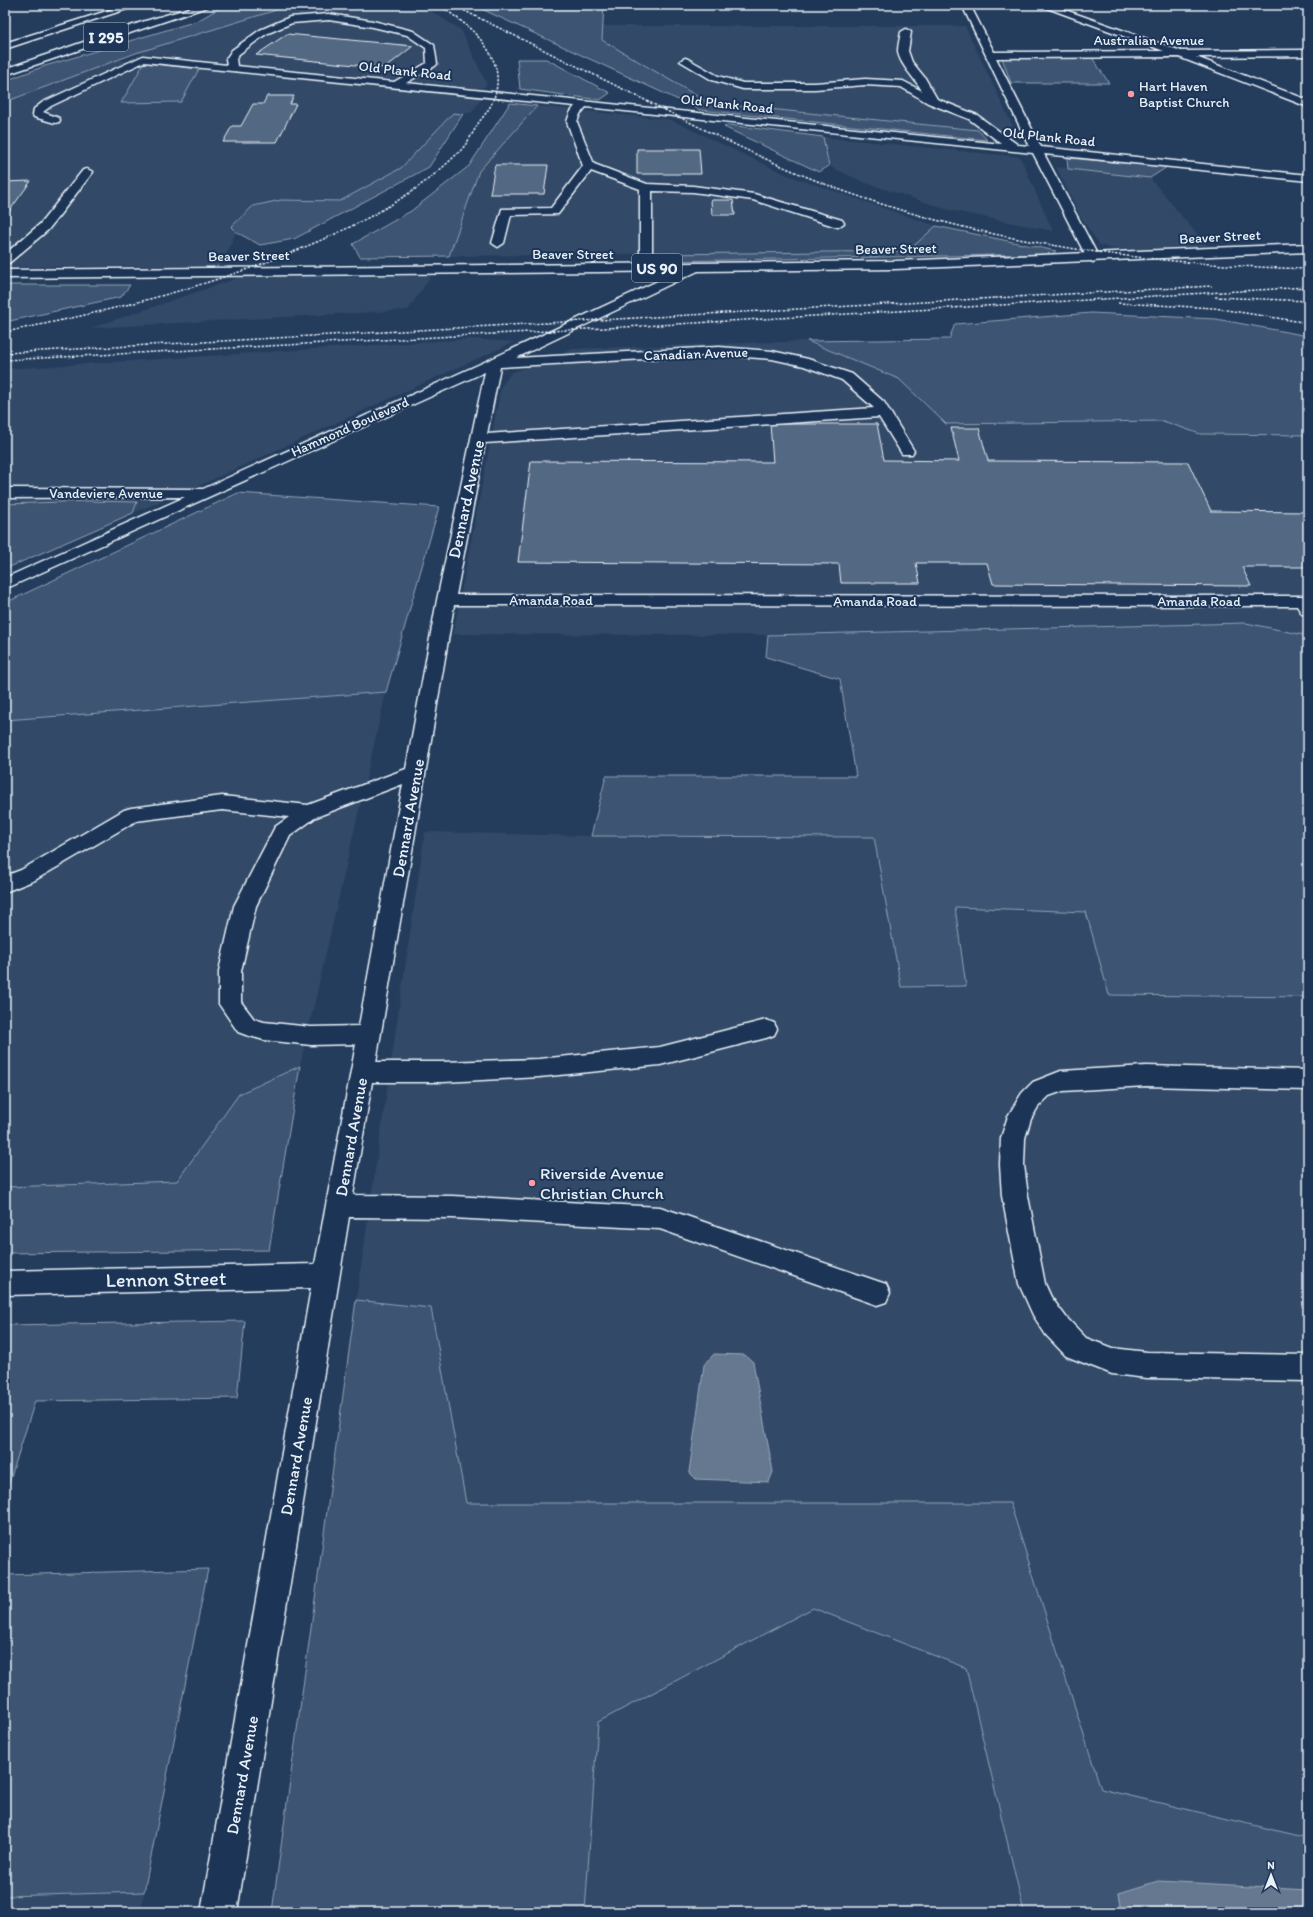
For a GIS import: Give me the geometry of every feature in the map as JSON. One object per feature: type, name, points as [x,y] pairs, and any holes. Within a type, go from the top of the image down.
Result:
[{"type":"main road","name":"I 295","points":[[5,46],[135,5]]},
{"type":"main road","name":"I 295","points":[[5,72],[145,24],[209,5]]},
{"type":"main road","points":[[966,5],[1037,151],[1093,258]]},
{"type":"main road","points":[[1044,5],[1181,54],[1305,101]]},
{"type":"main road","points":[[232,68],[231,59],[235,52],[263,32],[290,20],[329,17],[373,24],[410,33],[432,47],[432,64],[395,85]]},
{"type":"main road","points":[[906,32],[903,51],[907,63],[920,78],[932,101]]},
{"type":"main road","name":"Australian Avenue","points":[[991,55],[1308,53]]},
{"type":"main road","name":"Old Plank Road","points":[[55,120],[38,115],[38,111],[47,104],[143,59],[1308,178]]},
{"type":"main road","points":[[685,61],[715,78],[743,86],[816,86],[865,82],[903,84],[932,101],[974,117],[1018,149]]},
{"type":"main road","points":[[291,85],[301,75]]},
{"type":"main road","points":[[583,104],[575,113],[572,122],[589,166],[646,187],[693,189],[754,196],[838,223]]},
{"type":"main road","points":[[498,243],[506,211],[554,212],[589,166]]},
{"type":"main road","points":[[5,260],[44,227],[87,172]]},
{"type":"main road","points":[[646,187],[646,268]]},
{"type":"main road","name":"Beaver Street","points":[[5,274],[694,268],[895,264],[1093,258],[1308,248]]},
{"type":"main road","name":"Hammond Boulevard","points":[[5,584],[494,363],[694,268]]},
{"type":"main road","name":"Canadian Avenue","points":[[494,363],[719,351],[756,352],[808,363],[848,377],[878,405],[907,451]]},
{"type":"main road","name":"Dennard Avenue","points":[[219,1912],[326,1276],[362,1072],[446,600],[494,363]]},
{"type":"main road","points":[[478,439],[882,412]]},
{"type":"main road","name":"Vandeviere Avenue","points":[[5,493],[206,492]]},
{"type":"main road","name":"Amanda Road","points":[[446,600],[1306,606]]},
{"type":"main road","points":[[369,1035],[311,1036],[264,1031],[246,1026],[230,1004],[230,971],[245,906],[282,832],[309,812],[354,797],[416,772]]},
{"type":"main road","points":[[5,884],[28,876],[132,815],[222,803],[309,812]]},
{"type":"main road","points":[[362,1072],[443,1072],[539,1068],[660,1056],[766,1029]]},
{"type":"main road","points":[[1308,1080],[1146,1076],[1061,1081],[1041,1089],[1030,1100],[1020,1116],[1013,1138],[1012,1165],[1017,1210],[1032,1284],[1042,1306],[1056,1326],[1076,1347],[1112,1361],[1147,1365],[1308,1368]]},
{"type":"main road","points":[[339,1206],[452,1207],[660,1218],[876,1294]]},
{"type":"main road","name":"Lennon Street","points":[[5,1283],[326,1276]]},
{"type":"shaded area","points":[[233,5],[293,5],[136,53],[5,102],[5,81],[45,66],[197,21],[218,9]]},
{"type":"shaded area","points":[[293,5],[421,5],[461,30],[487,85],[477,91],[136,53]]},
{"type":"shaded area","points":[[473,5],[604,5],[602,40],[709,103],[978,130],[987,140],[700,110]]},
{"type":"shaded area","points":[[603,26],[965,26],[1016,133],[709,103],[602,40]]},
{"type":"shaded area","points":[[1091,56],[1109,83],[1011,83],[1002,58]]},
{"type":"shaded area","points":[[517,59],[546,59],[610,93],[600,100],[520,89]]},
{"type":"shaded area","points":[[118,60],[144,63],[121,103],[181,102],[199,69],[482,98],[471,113],[453,113],[401,168],[340,201],[281,200],[231,228],[236,232],[221,266],[5,267],[5,102]]},
{"type":"shaded area","points":[[144,63],[199,69],[181,102],[121,103]]},
{"type":"shaded area","points":[[510,103],[537,106],[479,171],[449,256],[360,257],[353,244],[411,211],[469,166]]},
{"type":"shaded area","points":[[537,106],[671,120],[787,175],[936,226],[908,251],[449,256],[479,171]]},
{"type":"shaded area","points":[[453,113],[463,114],[429,167],[294,239],[260,245],[236,232],[231,227],[253,206],[281,200],[340,201],[401,168]]},
{"type":"shaded area","points":[[729,125],[823,137],[829,166],[819,172],[724,127]]},
{"type":"shaded area","points":[[823,137],[1020,157],[1053,231],[949,210],[863,182],[829,166]]},
{"type":"shaded area","points":[[1067,158],[1167,167],[1150,178],[1068,169]]},
{"type":"shaded area","points":[[1056,167],[1150,178],[1207,246],[1130,250],[1109,248],[1100,245],[1083,221]]},
{"type":"shaded area","points":[[936,226],[1056,251],[1052,254],[671,261],[661,254],[908,251]]},
{"type":"shaded area","points":[[431,276],[408,310],[91,328],[241,277]]},
{"type":"shaded area","points":[[5,285],[130,285],[121,297],[5,322]]},
{"type":"shaded area","points":[[1091,313],[1216,319],[1308,336],[1308,435],[1200,434],[1163,421],[946,424],[899,379],[807,341],[949,339],[955,324]]},
{"type":"shaded area","points":[[470,339],[514,342],[196,487],[133,513],[136,502],[5,504],[5,369]]},
{"type":"shaded area","points":[[807,341],[899,379],[946,424],[1163,421],[1201,434],[1308,435],[1308,632],[1304,635],[1246,623],[768,635],[453,634],[501,387],[511,373],[573,349]]},
{"type":"shaded area","points":[[238,493],[439,507],[386,692],[5,720],[5,603]]},
{"type":"shaded area","points":[[88,501],[137,502],[133,513],[5,569],[5,504]]},
{"type":"shaded area","points":[[1246,623],[1304,635],[1308,642],[1308,997],[1109,995],[1086,912],[955,907],[966,986],[901,987],[874,837],[591,836],[606,776],[856,776],[840,679],[766,657],[768,635]]},
{"type":"shaded area","points":[[386,692],[300,1066],[239,1094],[177,1181],[5,1187],[5,720]]},
{"type":"shaded area","points":[[425,832],[591,836],[874,837],[901,987],[966,986],[955,907],[1086,912],[1109,995],[1308,997],[1308,1838],[1101,1789],[1010,1503],[466,1503],[431,1308],[356,1300]]},
{"type":"shaded area","points":[[300,1066],[269,1250],[5,1253],[5,1187],[177,1181],[239,1094]]},
{"type":"shaded area","points":[[356,1300],[431,1308],[466,1503],[1010,1503],[1101,1789],[1308,1838],[1308,1889],[1119,1893],[1122,1912],[1024,1912],[966,1668],[813,1608],[598,1722],[585,1912],[272,1912]]},
{"type":"shaded area","points":[[245,1321],[237,1398],[35,1401],[5,1496],[5,1325]]},
{"type":"shaded area","points":[[714,1354],[745,1355],[753,1362],[773,1472],[769,1482],[696,1479],[689,1472],[704,1365]]},
{"type":"shaded area","points":[[208,1569],[144,1892],[5,1896],[5,1575]]},
{"type":"shaded area","points":[[813,1608],[966,1668],[1024,1912],[585,1912],[598,1722]]},
{"type":"shaded area","points":[[1158,1881],[1308,1889],[1308,1912],[1122,1912],[1119,1893]]},
{"type":"shaded area","points":[[144,1892],[141,1912],[5,1912],[5,1896]]},
{"type":"building","points":[[287,34],[413,46],[385,68],[256,55]]},
{"type":"building","points":[[267,96],[294,96],[290,104],[296,104],[277,142],[223,142],[232,126],[241,126],[253,104],[263,104]]},
{"type":"building","points":[[637,149],[699,149],[701,174],[637,174]]},
{"type":"building","points":[[495,165],[548,165],[544,194],[490,194]]},
{"type":"building","points":[[31,181],[5,217],[5,182]]},
{"type":"building","points":[[711,200],[733,200],[735,215],[712,215]]},
{"type":"building","points":[[770,424],[877,424],[884,460],[959,461],[951,428],[979,428],[988,461],[1188,462],[1211,511],[1308,512],[1308,567],[1242,567],[1251,586],[993,584],[987,563],[916,563],[920,583],[841,583],[839,564],[518,562],[531,461],[773,462]]},
{"type":"railway","points":[[5,332],[122,306],[237,273],[332,235],[390,206],[408,194],[442,168],[464,146],[490,107],[496,89],[497,73],[493,59],[486,46],[464,23],[438,5]]},
{"type":"railway","points":[[453,5],[759,156],[852,194],[907,212],[963,227],[1077,249],[1134,257],[1308,269]]},
{"type":"railway","points":[[5,353],[1212,286]]},
{"type":"railway","points":[[5,360],[643,326],[1308,287]]},
{"type":"railway","points":[[1215,297],[1308,301]]},
{"type":"railway","points":[[1118,303],[1214,308],[1308,323]]},
{"type":"place","name":"Hart Haven Baptist Church","points":[[1131,94]]},
{"type":"place","name":"Riverside Avenue Christian Church","points":[[532,1183]]}]
